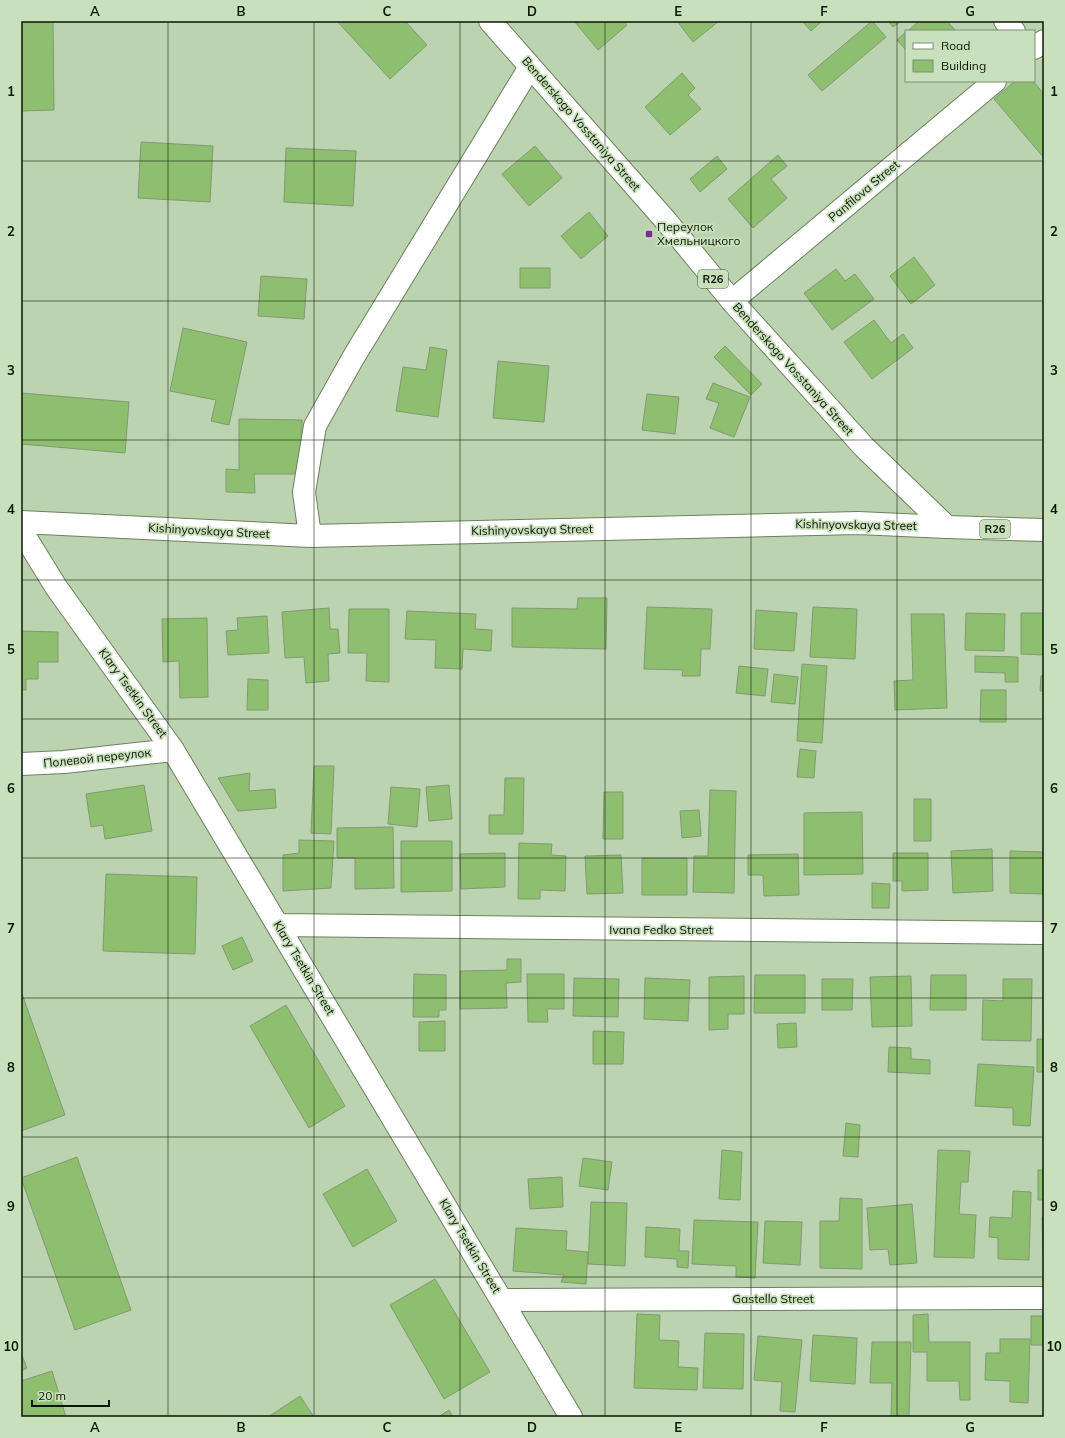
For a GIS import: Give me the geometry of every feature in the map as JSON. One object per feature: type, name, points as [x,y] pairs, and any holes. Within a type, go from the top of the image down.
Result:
[{"type":"street","name":"Benderskogo Vosstaniya Street","points":[[490,21],[667,222],[732,301],[864,447],[947,527]]},
{"type":"street","points":[[1005,21],[1013,30]]},
{"type":"street","points":[[1035,47],[1044,42]]},
{"type":"street","points":[[310,536],[304,492],[315,426],[353,358],[530,66]]},
{"type":"street","name":"Panfilova Street","points":[[732,301],[994,82]]},
{"type":"street","name":"Kishinyovskaya Street","points":[[21,522],[310,536],[858,523],[1044,530]]},
{"type":"street","name":"Klary Tsetkin Street","points":[[21,530],[56,587],[174,750],[503,1300],[571,1417]]},
{"type":"street","name":"Полевой переулок","points":[[21,764],[64,762],[174,750]]},
{"type":"street","name":"Ivana Fedko Street","points":[[278,925],[1044,933]]},
{"type":"street","name":"Gastello Street","points":[[503,1300],[1044,1298]]},
{"type":"building","points":[[21,21],[53,21],[54,110],[21,111]]},
{"type":"building","points":[[337,21],[405,21],[427,45],[390,79]]},
{"type":"building","points":[[624,21],[627,25],[598,50],[575,22]]},
{"type":"building","points":[[677,21],[719,21],[693,42]]},
{"type":"building","points":[[802,21],[822,21],[811,31]]},
{"type":"building","points":[[872,21],[886,37],[822,91],[808,75]]},
{"type":"building","points":[[888,21],[901,21],[893,27]]},
{"type":"building","points":[[919,21],[947,21],[955,30],[909,30]]},
{"type":"building","points":[[905,33],[905,49],[897,40]]},
{"type":"building","points":[[682,73],[695,88],[688,95],[701,109],[670,135],[645,107]]},
{"type":"building","points":[[1014,82],[1034,82],[1044,94],[1044,158],[994,99]]},
{"type":"building","points":[[141,142],[213,146],[210,202],[138,198]]},
{"type":"building","points":[[535,146],[562,178],[529,206],[502,174]]},
{"type":"building","points":[[286,148],[356,151],[353,206],[284,202]]},
{"type":"building","points":[[778,155],[787,166],[771,179],[787,198],[753,228],[728,199]]},
{"type":"building","points":[[717,156],[727,169],[700,192],[690,179]]},
{"type":"building","points":[[589,212],[608,236],[581,259],[561,236]]},
{"type":"building","points":[[914,257],[935,285],[911,304],[890,276]]},
{"type":"building","points":[[520,268],[550,268],[550,288],[520,288]]},
{"type":"building","points":[[836,269],[845,281],[855,274],[874,299],[832,330],[804,293]]},
{"type":"building","points":[[261,276],[307,279],[304,319],[258,316]]},
{"type":"building","points":[[874,320],[891,343],[903,334],[913,348],[872,379],[844,342]]},
{"type":"building","points":[[183,328],[247,342],[229,425],[211,421],[216,400],[170,391]]},
{"type":"building","points":[[725,346],[762,384],[751,395],[714,357]]},
{"type":"building","points":[[430,347],[447,350],[438,417],[396,411],[403,367],[426,370]]},
{"type":"building","points":[[498,361],[549,366],[544,422],[493,418]]},
{"type":"building","points":[[713,383],[750,397],[734,437],[710,428],[719,403],[706,399]]},
{"type":"building","points":[[21,393],[129,402],[125,453],[21,444]]},
{"type":"building","points":[[647,394],[679,397],[675,434],[642,430]]},
{"type":"building","points":[[239,419],[302,420],[301,474],[254,474],[255,493],[226,492],[226,469],[239,470]]},
{"type":"building","points":[[578,598],[607,598],[606,649],[512,647],[512,608],[577,609]]},
{"type":"building","points":[[647,607],[712,609],[710,649],[701,649],[700,676],[682,676],[683,670],[644,669]]},
{"type":"building","points":[[813,607],[857,609],[855,659],[810,657]]},
{"type":"building","points":[[329,608],[330,629],[338,629],[340,653],[328,654],[329,681],[306,683],[304,657],[285,658],[282,612]]},
{"type":"building","points":[[349,609],[389,609],[389,682],[366,681],[367,653],[348,653]]},
{"type":"building","points":[[756,610],[797,613],[794,651],[754,649]]},
{"type":"building","points":[[407,611],[476,614],[475,629],[492,630],[491,651],[463,649],[462,669],[435,668],[436,640],[405,639]]},
{"type":"building","points":[[966,613],[1005,614],[1004,651],[965,650]]},
{"type":"building","points":[[1021,613],[1044,613],[1044,655],[1021,654]]},
{"type":"building","points":[[911,614],[944,614],[947,708],[895,710],[894,681],[913,680]]},
{"type":"building","points":[[267,616],[269,653],[228,655],[226,631],[238,630],[237,618]]},
{"type":"building","points":[[207,618],[208,697],[180,698],[179,661],[163,662],[162,619]]},
{"type":"building","points":[[21,631],[58,632],[58,662],[38,662],[38,679],[26,679],[26,690],[21,690]]},
{"type":"building","points":[[975,656],[1018,657],[1018,682],[1005,682],[1005,673],[975,672]]},
{"type":"building","points":[[802,664],[827,666],[822,743],[797,741]]},
{"type":"building","points":[[739,666],[768,669],[765,696],[736,693]]},
{"type":"building","points":[[774,674],[798,677],[795,704],[771,702]]},
{"type":"building","points":[[1041,676],[1044,676],[1044,691],[1040,691]]},
{"type":"building","points":[[248,679],[268,680],[268,710],[247,710]]},
{"type":"building","points":[[981,690],[1006,690],[1006,722],[980,722]]},
{"type":"building","points":[[800,749],[816,751],[814,778],[797,777]]},
{"type":"building","points":[[314,766],[334,766],[331,834],[311,833]]},
{"type":"building","points":[[250,773],[249,791],[275,789],[276,808],[238,811],[218,778]]},
{"type":"building","points":[[505,778],[524,778],[523,834],[489,834],[489,815],[504,815]]},
{"type":"building","points":[[144,785],[152,831],[105,839],[103,825],[91,827],[86,794]]},
{"type":"building","points":[[449,785],[452,819],[429,821],[426,787]]},
{"type":"building","points":[[391,787],[420,789],[417,827],[388,824]]},
{"type":"building","points":[[710,790],[736,791],[734,893],[693,892],[694,856],[708,856]]},
{"type":"building","points":[[604,792],[623,792],[623,839],[603,839]]},
{"type":"building","points":[[914,799],[931,799],[931,841],[914,841]]},
{"type":"building","points":[[699,810],[701,836],[682,838],[680,811]]},
{"type":"building","points":[[862,812],[863,874],[804,875],[804,813]]},
{"type":"building","points":[[393,827],[394,888],[355,889],[355,858],[337,858],[337,828]]},
{"type":"building","points":[[299,840],[334,841],[331,888],[283,891],[283,855],[299,853]]},
{"type":"building","points":[[401,841],[452,841],[452,891],[401,892]]},
{"type":"building","points":[[519,843],[552,844],[551,855],[566,856],[565,891],[540,890],[540,899],[518,899]]},
{"type":"building","points":[[992,849],[993,891],[953,893],[951,851]]},
{"type":"building","points":[[1010,851],[1044,852],[1044,894],[1010,893]]},
{"type":"building","points":[[505,853],[505,887],[461,889],[460,854]]},
{"type":"building","points":[[893,853],[928,853],[928,890],[902,891],[902,881],[893,881]]},
{"type":"building","points":[[798,854],[799,895],[764,896],[763,875],[748,875],[748,855]]},
{"type":"building","points":[[621,855],[623,893],[587,894],[585,856]]},
{"type":"building","points":[[642,858],[687,858],[687,895],[642,895]]},
{"type":"building","points":[[106,874],[197,877],[195,954],[103,951]]},
{"type":"building","points":[[872,883],[890,884],[889,908],[872,908]]},
{"type":"building","points":[[242,937],[253,961],[233,970],[222,946]]},
{"type":"building","points":[[507,959],[521,959],[521,982],[506,983],[507,1008],[460,1009],[460,971],[507,970]]},
{"type":"building","points":[[1044,971],[1044,1021],[1043,1021]]},
{"type":"building","points":[[414,974],[446,975],[446,1010],[439,1010],[439,1017],[413,1017]]},
{"type":"building","points":[[527,974],[564,974],[564,1009],[547,1009],[548,1022],[528,1022]]},
{"type":"building","points":[[755,975],[805,975],[805,1013],[754,1013]]},
{"type":"building","points":[[931,975],[966,975],[966,1010],[930,1010]]},
{"type":"building","points":[[744,976],[744,1014],[728,1014],[728,1029],[709,1030],[709,977]]},
{"type":"building","points":[[911,976],[912,1026],[872,1027],[870,977]]},
{"type":"building","points":[[574,978],[619,979],[618,1017],[573,1016]]},
{"type":"building","points":[[645,978],[690,980],[688,1021],[644,1019]]},
{"type":"building","points":[[822,979],[853,979],[852,1010],[822,1010]]},
{"type":"building","points":[[1003,979],[1032,979],[1031,1041],[982,1040],[983,1000],[1003,1001]]},
{"type":"building","points":[[21,991],[65,1115],[21,1131]]},
{"type":"building","points":[[286,1005],[345,1106],[309,1128],[250,1026]]},
{"type":"building","points":[[445,1021],[445,1051],[419,1051],[419,1022]]},
{"type":"building","points":[[796,1023],[797,1047],[778,1048],[777,1024]]},
{"type":"building","points":[[593,1031],[624,1032],[623,1064],[593,1064]]},
{"type":"building","points":[[1037,1039],[1044,1039],[1044,1072],[1037,1072]]},
{"type":"building","points":[[889,1047],[911,1048],[911,1059],[930,1060],[930,1074],[888,1072]]},
{"type":"building","points":[[978,1064],[1034,1067],[1030,1126],[1013,1125],[1013,1108],[975,1106]]},
{"type":"building","points":[[846,1123],[860,1125],[858,1157],[843,1156]]},
{"type":"building","points":[[722,1150],[742,1152],[740,1200],[719,1199]]},
{"type":"building","points":[[938,1150],[970,1151],[968,1182],[961,1182],[959,1214],[976,1215],[974,1258],[934,1257]]},
{"type":"building","points":[[77,1157],[131,1310],[75,1330],[21,1178]]},
{"type":"building","points":[[583,1158],[612,1162],[608,1190],[579,1186]]},
{"type":"building","points":[[367,1169],[397,1221],[353,1247],[323,1194]]},
{"type":"building","points":[[1038,1170],[1044,1170],[1044,1200],[1038,1200]]},
{"type":"building","points":[[562,1177],[563,1207],[530,1209],[528,1179]]},
{"type":"building","points":[[1013,1191],[1031,1192],[1029,1260],[998,1259],[998,1238],[989,1237],[990,1217],[1012,1218]]},
{"type":"building","points":[[840,1198],[862,1199],[862,1269],[820,1268],[820,1221],[839,1221]]},
{"type":"building","points":[[591,1202],[627,1203],[625,1266],[588,1264]]},
{"type":"building","points":[[912,1204],[917,1263],[890,1265],[888,1249],[870,1250],[867,1208]]},
{"type":"building","points":[[1042,1217],[1044,1217],[1044,1256],[1043,1256]]},
{"type":"building","points":[[694,1220],[758,1222],[755,1278],[736,1277],[736,1266],[692,1264]]},
{"type":"building","points":[[765,1221],[802,1222],[800,1265],[763,1263]]},
{"type":"building","points":[[646,1227],[680,1229],[679,1251],[689,1251],[688,1268],[677,1267],[677,1259],[645,1257]]},
{"type":"building","points":[[516,1228],[567,1231],[566,1250],[588,1252],[586,1284],[561,1282],[564,1275],[513,1271]]},
{"type":"building","points":[[435,1279],[490,1372],[444,1399],[390,1305]]},
{"type":"building","points":[[637,1314],[660,1315],[659,1340],[679,1341],[678,1367],[698,1368],[697,1390],[634,1388]]},
{"type":"building","points":[[928,1314],[929,1342],[970,1342],[970,1400],[960,1400],[959,1381],[927,1381],[927,1352],[913,1352],[913,1315]]},
{"type":"building","points":[[1031,1316],[1044,1316],[1044,1377],[1043,1345],[1031,1345]]},
{"type":"building","points":[[705,1333],[744,1334],[743,1389],[703,1388]]},
{"type":"building","points":[[813,1335],[857,1338],[855,1384],[810,1381]]},
{"type":"building","points":[[758,1336],[802,1340],[795,1412],[780,1411],[782,1382],[754,1380]]},
{"type":"building","points":[[1000,1339],[1030,1339],[1028,1403],[1010,1402],[1010,1381],[985,1380],[986,1353],[1000,1353]]},
{"type":"building","points":[[872,1342],[911,1342],[909,1417],[891,1417],[892,1383],[870,1383]]},
{"type":"building","points":[[21,1353],[27,1368],[21,1371]]},
{"type":"building","points":[[52,1371],[66,1417],[21,1417],[21,1381]]},
{"type":"building","points":[[300,1396],[314,1417],[268,1417]]},
{"type":"building","points":[[449,1410],[453,1417],[438,1417]]},
{"type":"place","name":"Переулок Хмельницкого","points":[[649,234]]}]
